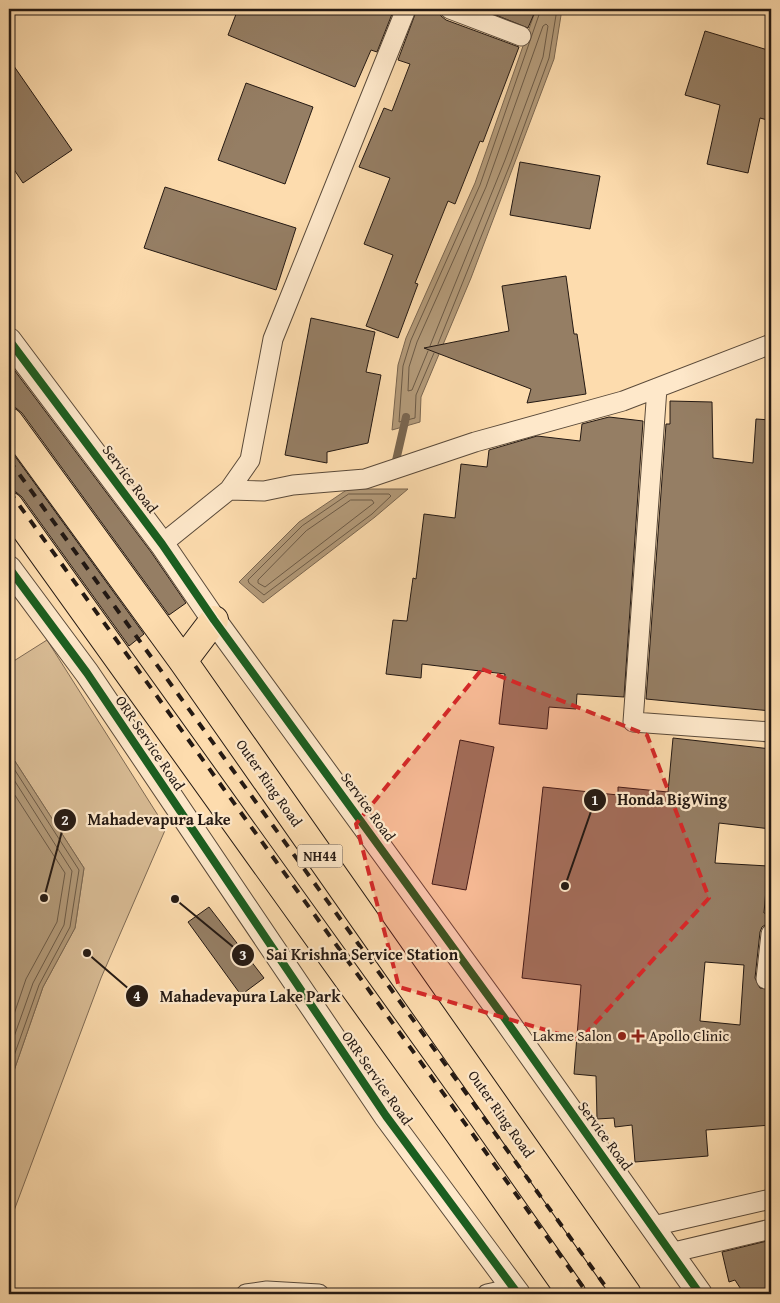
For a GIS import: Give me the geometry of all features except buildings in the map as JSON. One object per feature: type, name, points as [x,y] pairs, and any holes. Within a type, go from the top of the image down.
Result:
[{"type":"highway","name":"Outer Ring Road","points":[[9,422],[183,661],[627,1294]]},
{"type":"highway","points":[[9,506],[459,1133],[572,1294]]},
{"type":"highway","points":[[183,661],[214,620]]},
{"type":"street","points":[[162,544],[228,490],[250,460],[273,338],[406,9]]},
{"type":"street","points":[[450,9],[522,36]]},
{"type":"street","name":"Service Road","points":[[9,340],[162,544],[214,620],[498,1008],[700,1294]]},
{"type":"street","points":[[228,490],[264,491],[293,484],[365,480],[475,442],[623,401],[771,344]]},
{"type":"street","points":[[657,388],[633,722],[771,732]]},
{"type":"street","name":"ORR Service Road","points":[[9,568],[87,673],[386,1116],[516,1291]]},
{"type":"street","points":[[766,979],[771,934]]},
{"type":"street","points":[[653,1226],[771,1199]]},
{"type":"street","points":[[670,1253],[771,1229]]},
{"type":"street","points":[[246,1294],[267,1290],[318,1294]]},
{"type":"street","points":[[487,1294],[516,1291]]},
{"type":"highlighted area","points":[[482,669],[647,735],[709,898],[580,1040],[399,987],[356,824]]},
{"type":"shaded area","points":[[47,640],[166,828],[101,978],[9,1224],[9,1085],[43,987],[75,928],[84,868],[9,752],[9,664]]},
{"type":"water","points":[[536,9],[562,9],[554,59],[471,278],[421,397],[420,422],[392,430],[398,365],[406,338],[475,183]]},
{"type":"water","points":[[348,489],[408,489],[375,517],[263,603],[239,582],[299,522]]},
{"type":"water","points":[[9,752],[84,868],[75,928],[43,987],[9,1085]]},
{"type":"waterway","points":[[391,467],[395,465],[406,417]]},
{"type":"railway","points":[[9,460],[611,1294]]},
{"type":"railway","points":[[9,491],[588,1294]]},
{"type":"cycle path","points":[[9,340],[162,544],[214,620],[503,1016],[700,1294]]},
{"type":"cycle path","points":[[9,568],[87,673],[386,1116],[518,1294]]},
{"type":"place","name":"Honda BigWing","points":[[565,886]]},
{"type":"place","name":"Mahadevapura Lake","points":[[44,898]]},
{"type":"place","name":"Sai Krishna Service Station","points":[[175,899]]},
{"type":"place","name":"Mahadevapura Lake Park","points":[[87,953]]},
{"type":"place","name":"Lakme Salon","points":[[622,1036]]},
{"type":"place","name":"Apollo Clinic","points":[[638,1036]]}]
